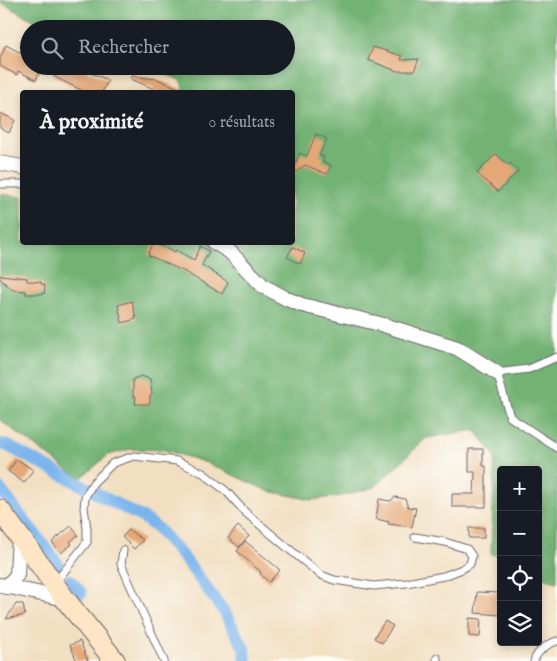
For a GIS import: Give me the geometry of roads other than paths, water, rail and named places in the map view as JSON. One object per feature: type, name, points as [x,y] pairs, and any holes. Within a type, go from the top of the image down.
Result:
[{"type":"street","points":[[0,164],[20,167]]},
{"type":"street","points":[[219,245],[230,252],[263,286],[287,299],[302,305],[384,325],[457,348],[497,373]]},
{"type":"street","points":[[0,510],[59,592],[115,661]]},
{"type":"street","points":[[3,586],[17,575],[18,534]]},
{"type":"street","points":[[3,586],[59,592]]},
{"type":"lane","points":[[0,184],[20,184]]},
{"type":"lane","points":[[557,357],[529,368],[497,373],[510,417],[557,448]]},
{"type":"lane","points":[[59,592],[87,542],[85,497],[93,483],[113,464],[134,456],[177,461],[203,473],[226,491],[246,513],[321,575],[341,582],[374,586],[406,583],[444,576],[470,564],[472,556],[467,549],[415,536]]},
{"type":"lane","points":[[123,550],[122,564],[164,661]]},
{"type":"lane","points":[[534,661],[534,658],[544,646],[557,641]]},
{"type":"waterway","points":[[0,444],[6,445],[145,519],[157,528],[184,558],[225,613],[244,648],[246,661]]},
{"type":"waterway","points":[[0,489],[58,564]]},
{"type":"waterway","points":[[70,580],[81,593]]}]
